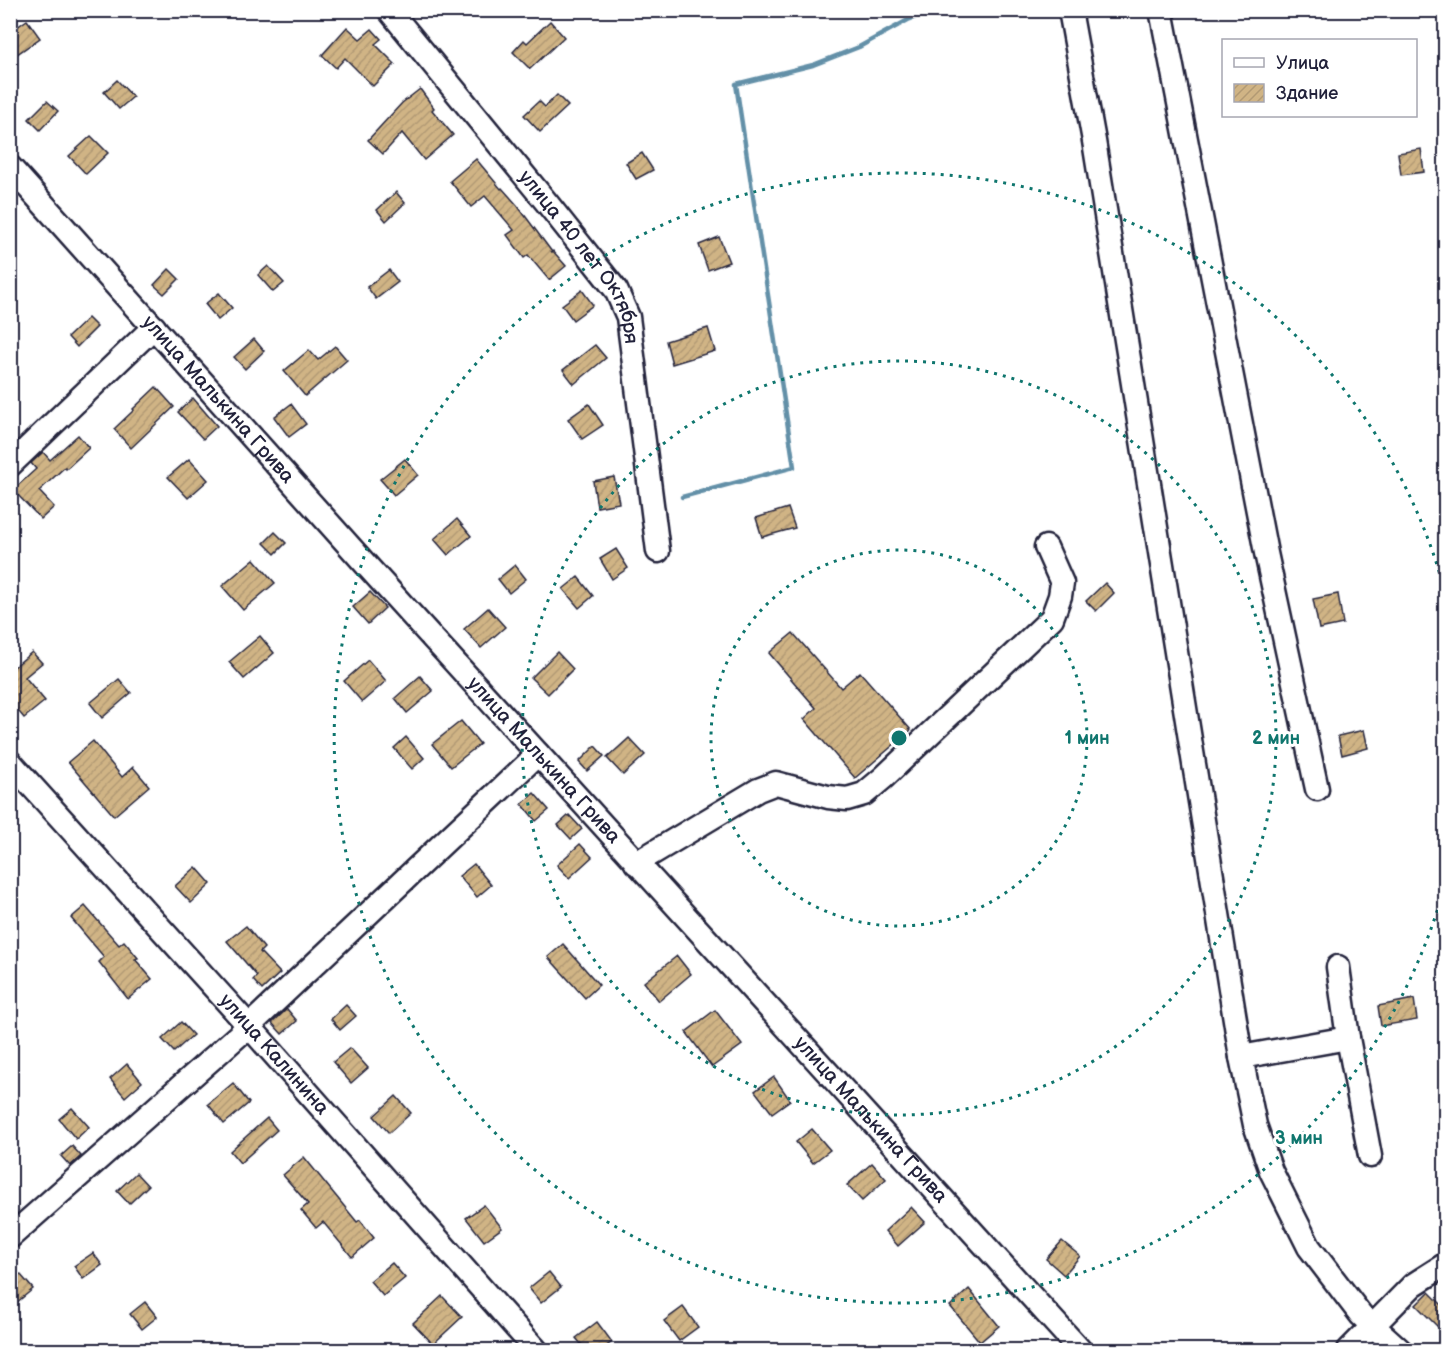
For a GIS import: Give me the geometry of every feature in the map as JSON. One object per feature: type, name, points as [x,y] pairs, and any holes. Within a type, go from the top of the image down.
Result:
[{"type":"street","name":"улица 40 лет Октября","points":[[388,10],[616,290],[628,317],[658,551]]},
{"type":"street","points":[[1070,10],[1096,152],[1241,1057],[1255,1125],[1276,1180],[1309,1247],[1361,1315],[1400,1350]]},
{"type":"street","points":[[1161,10],[1266,553],[1317,789]]},
{"type":"street","name":"улица Малькина Грива","points":[[10,167],[369,568],[1080,1350]]},
{"type":"street","points":[[10,465],[154,327]]},
{"type":"street","points":[[636,863],[758,790],[776,783],[828,797],[847,799],[864,794],[1052,618],[1062,584],[1046,547]]},
{"type":"street","points":[[10,1237],[249,1026],[538,754]]},
{"type":"street","name":"улица Калинина","points":[[10,762],[249,1026],[536,1350]]},
{"type":"street","points":[[1338,967],[1348,1038],[1370,1156]]},
{"type":"street","points":[[1241,1057],[1348,1038]]},
{"type":"street","points":[[1349,1350],[1413,1285],[1446,1264]]},
{"type":"building","points":[[27,20],[40,38],[10,59],[10,32]]},
{"type":"building","points":[[550,21],[564,37],[530,69],[513,52],[524,40],[527,43]]},
{"type":"building","points":[[347,27],[360,39],[372,29],[381,39],[375,44],[395,64],[373,86],[345,58],[336,68],[322,55]]},
{"type":"building","points":[[117,80],[133,97],[119,109],[104,92]]},
{"type":"building","points":[[420,89],[434,108],[432,110],[453,135],[424,160],[402,133],[383,154],[368,140],[402,103]]},
{"type":"building","points":[[557,95],[568,106],[540,132],[524,115],[539,101],[545,107]]},
{"type":"building","points":[[47,101],[58,111],[40,130],[29,119]]},
{"type":"building","points":[[91,136],[108,153],[86,174],[69,156]]},
{"type":"building","points":[[1421,149],[1424,172],[1401,175],[1398,153]]},
{"type":"building","points":[[642,153],[653,170],[636,179],[626,163]]},
{"type":"building","points":[[476,159],[566,266],[549,280],[528,255],[524,258],[507,235],[514,230],[485,196],[471,207],[450,181]]},
{"type":"building","points":[[396,192],[405,203],[386,221],[377,210]]},
{"type":"building","points":[[719,237],[729,262],[708,270],[699,245]]},
{"type":"building","points":[[268,266],[284,283],[273,292],[258,275]]},
{"type":"building","points":[[169,269],[179,279],[164,294],[154,285]]},
{"type":"building","points":[[389,270],[398,282],[376,299],[367,287]]},
{"type":"building","points":[[582,290],[593,305],[573,320],[562,305]]},
{"type":"building","points":[[219,293],[232,308],[218,320],[205,304]]},
{"type":"building","points":[[88,318],[97,327],[77,347],[68,337]]},
{"type":"building","points":[[708,328],[715,351],[672,364],[666,341]]},
{"type":"building","points":[[254,339],[264,351],[245,369],[234,357]]},
{"type":"building","points":[[595,345],[606,358],[574,384],[563,370]]},
{"type":"building","points":[[335,346],[347,360],[305,396],[284,371],[309,350],[318,360]]},
{"type":"building","points":[[156,387],[174,407],[131,448],[114,429]]},
{"type":"building","points":[[193,398],[217,426],[203,439],[178,412]]},
{"type":"building","points":[[291,404],[306,424],[289,437],[274,417]]},
{"type":"building","points":[[589,404],[603,425],[582,439],[568,419]]},
{"type":"building","points":[[78,435],[89,448],[39,491],[54,507],[41,519],[13,490],[36,469],[31,463],[43,452],[50,460]]},
{"type":"building","points":[[189,459],[208,480],[188,498],[168,477]]},
{"type":"building","points":[[405,459],[418,475],[394,495],[380,479]]},
{"type":"building","points":[[614,477],[619,503],[597,507],[593,481]]},
{"type":"building","points":[[788,508],[795,528],[762,537],[756,518]]},
{"type":"building","points":[[457,519],[471,536],[448,555],[434,539]]},
{"type":"building","points":[[275,532],[286,543],[275,554],[264,543]]},
{"type":"building","points":[[616,549],[628,568],[612,579],[600,559]]},
{"type":"building","points":[[254,559],[275,583],[243,610],[222,586]]},
{"type":"building","points":[[515,565],[526,579],[509,593],[498,579]]},
{"type":"building","points":[[578,577],[593,596],[579,608],[563,589]]},
{"type":"building","points":[[1105,583],[1114,593],[1096,611],[1086,601]]},
{"type":"building","points":[[370,592],[385,608],[368,624],[353,607]]},
{"type":"building","points":[[1338,594],[1343,624],[1319,629],[1313,599]]},
{"type":"building","points":[[488,608],[505,627],[481,648],[464,629]]},
{"type":"building","points":[[793,633],[841,688],[860,672],[911,730],[855,778],[804,719],[816,708],[769,653]]},
{"type":"building","points":[[260,636],[274,653],[244,679],[229,662]]},
{"type":"building","points":[[32,652],[42,663],[25,677],[45,701],[24,718],[10,701],[10,667],[14,667]]},
{"type":"building","points":[[557,652],[573,669],[548,694],[531,678]]},
{"type":"building","points":[[368,660],[386,681],[362,702],[344,681]]},
{"type":"building","points":[[420,676],[433,691],[407,713],[395,698]]},
{"type":"building","points":[[119,679],[131,693],[102,718],[90,703]]},
{"type":"building","points":[[461,721],[480,744],[451,767],[432,744]]},
{"type":"building","points":[[1364,730],[1368,748],[1342,755],[1338,736]]},
{"type":"building","points":[[406,737],[424,758],[412,769],[394,748]]},
{"type":"building","points":[[629,738],[645,755],[623,775],[607,758]]},
{"type":"building","points":[[93,741],[122,777],[133,767],[149,786],[114,816],[68,762]]},
{"type":"building","points":[[595,746],[604,756],[587,771],[579,762]]},
{"type":"building","points":[[534,793],[549,810],[536,821],[522,804]]},
{"type":"building","points":[[569,815],[582,829],[571,839],[558,825]]},
{"type":"building","points":[[580,844],[592,857],[569,878],[557,865]]},
{"type":"building","points":[[474,864],[491,885],[477,897],[459,876]]},
{"type":"building","points":[[196,867],[211,884],[191,903],[175,886]]},
{"type":"building","points":[[85,906],[119,945],[124,941],[138,958],[135,959],[152,979],[128,999],[99,962],[104,957],[71,918]]},
{"type":"building","points":[[246,926],[264,948],[260,952],[280,973],[262,990],[253,980],[257,976],[227,941]]},
{"type":"building","points":[[563,944],[599,985],[585,998],[548,957]]},
{"type":"building","points":[[677,956],[691,974],[659,1001],[644,982]]},
{"type":"building","points":[[1414,999],[1417,1020],[1381,1026],[1378,1006]]},
{"type":"building","points":[[346,1005],[356,1016],[340,1030],[331,1019]]},
{"type":"building","points":[[287,1009],[297,1021],[282,1034],[272,1023]]},
{"type":"building","points":[[715,1010],[742,1045],[712,1067],[686,1032]]},
{"type":"building","points":[[181,1022],[193,1035],[174,1052],[162,1039]]},
{"type":"building","points":[[350,1048],[368,1068],[351,1083],[333,1062]]},
{"type":"building","points":[[127,1064],[142,1082],[125,1097],[110,1079]]},
{"type":"building","points":[[774,1077],[790,1100],[772,1113],[755,1091]]},
{"type":"building","points":[[233,1083],[249,1103],[224,1124],[208,1104]]},
{"type":"building","points":[[396,1096],[411,1113],[389,1133],[374,1116]]},
{"type":"building","points":[[72,1108],[89,1127],[76,1139],[59,1119]]},
{"type":"building","points":[[267,1118],[277,1130],[240,1163],[230,1151]]},
{"type":"building","points":[[812,1129],[830,1150],[813,1163],[796,1142]]},
{"type":"building","points":[[72,1146],[81,1156],[70,1166],[61,1156]]},
{"type":"building","points":[[304,1157],[357,1222],[360,1220],[374,1238],[352,1257],[323,1222],[316,1228],[301,1210],[308,1204],[283,1175]]},
{"type":"building","points":[[872,1163],[886,1179],[862,1201],[847,1185]]},
{"type":"building","points":[[136,1173],[148,1186],[129,1204],[117,1191]]},
{"type":"building","points":[[484,1205],[502,1228],[484,1241],[466,1218]]},
{"type":"building","points":[[911,1207],[925,1222],[898,1246],[885,1231]]},
{"type":"building","points":[[1062,1241],[1080,1256],[1064,1275],[1046,1259]]},
{"type":"building","points":[[93,1253],[102,1265],[83,1279],[74,1266]]},
{"type":"building","points":[[392,1263],[405,1278],[383,1296],[370,1281]]},
{"type":"building","points":[[549,1272],[561,1287],[541,1303],[529,1288]]},
{"type":"building","points":[[20,1274],[33,1289],[10,1308],[10,1283]]},
{"type":"building","points":[[969,1289],[999,1326],[980,1342],[950,1306]]},
{"type":"building","points":[[1429,1292],[1446,1309],[1446,1335],[1416,1305]]},
{"type":"building","points":[[442,1296],[462,1317],[433,1344],[413,1323]]},
{"type":"building","points":[[145,1302],[157,1317],[142,1329],[130,1314]]},
{"type":"building","points":[[683,1307],[698,1327],[679,1341],[664,1321]]},
{"type":"building","points":[[597,1322],[612,1342],[601,1350],[586,1350],[576,1338]]},
{"type":"waterway","points":[[682,497],[794,467],[736,84],[813,65],[859,47],[908,20],[935,10]]}]
